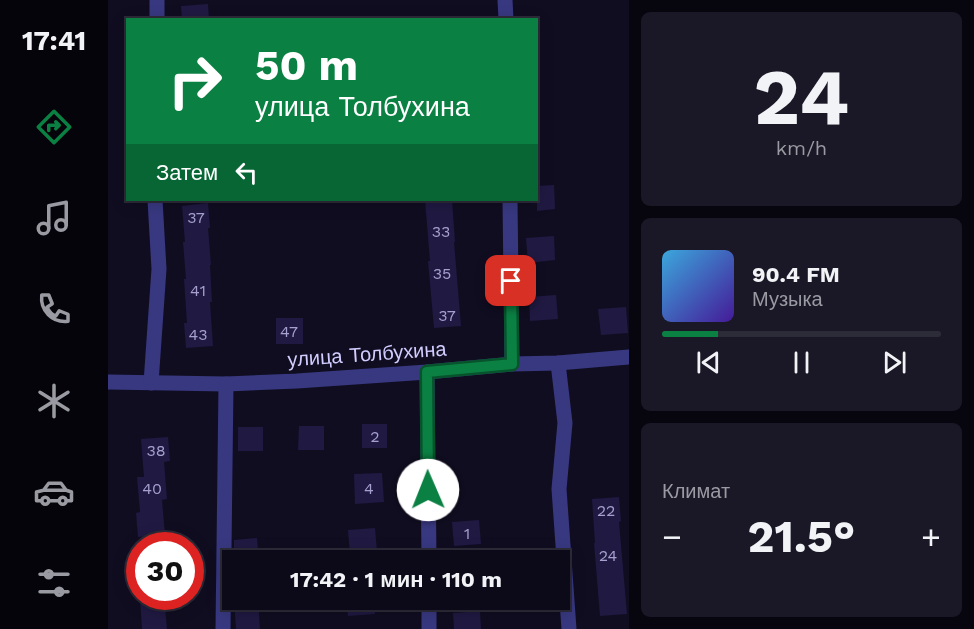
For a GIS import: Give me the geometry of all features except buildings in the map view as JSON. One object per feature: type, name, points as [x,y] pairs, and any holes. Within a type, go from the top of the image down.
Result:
[{"type":"street","points":[[157,0],[157,18]]},
{"type":"street","points":[[505,0],[506,18]]},
{"type":"street","points":[[151,383],[159,269],[155,201]]},
{"type":"street","points":[[510,201],[512,364]]},
{"type":"street","name":"улица Толбухина","points":[[108,382],[226,384],[297,381],[629,357]]},
{"type":"street","points":[[558,363],[565,423],[559,489],[568,629]]},
{"type":"street","points":[[427,372],[429,550]]},
{"type":"street","points":[[223,629],[226,384]]},
{"type":"street","points":[[429,610],[429,629]]},
{"type":"route","points":[[428,490],[427,372],[512,364],[511,281]]}]
